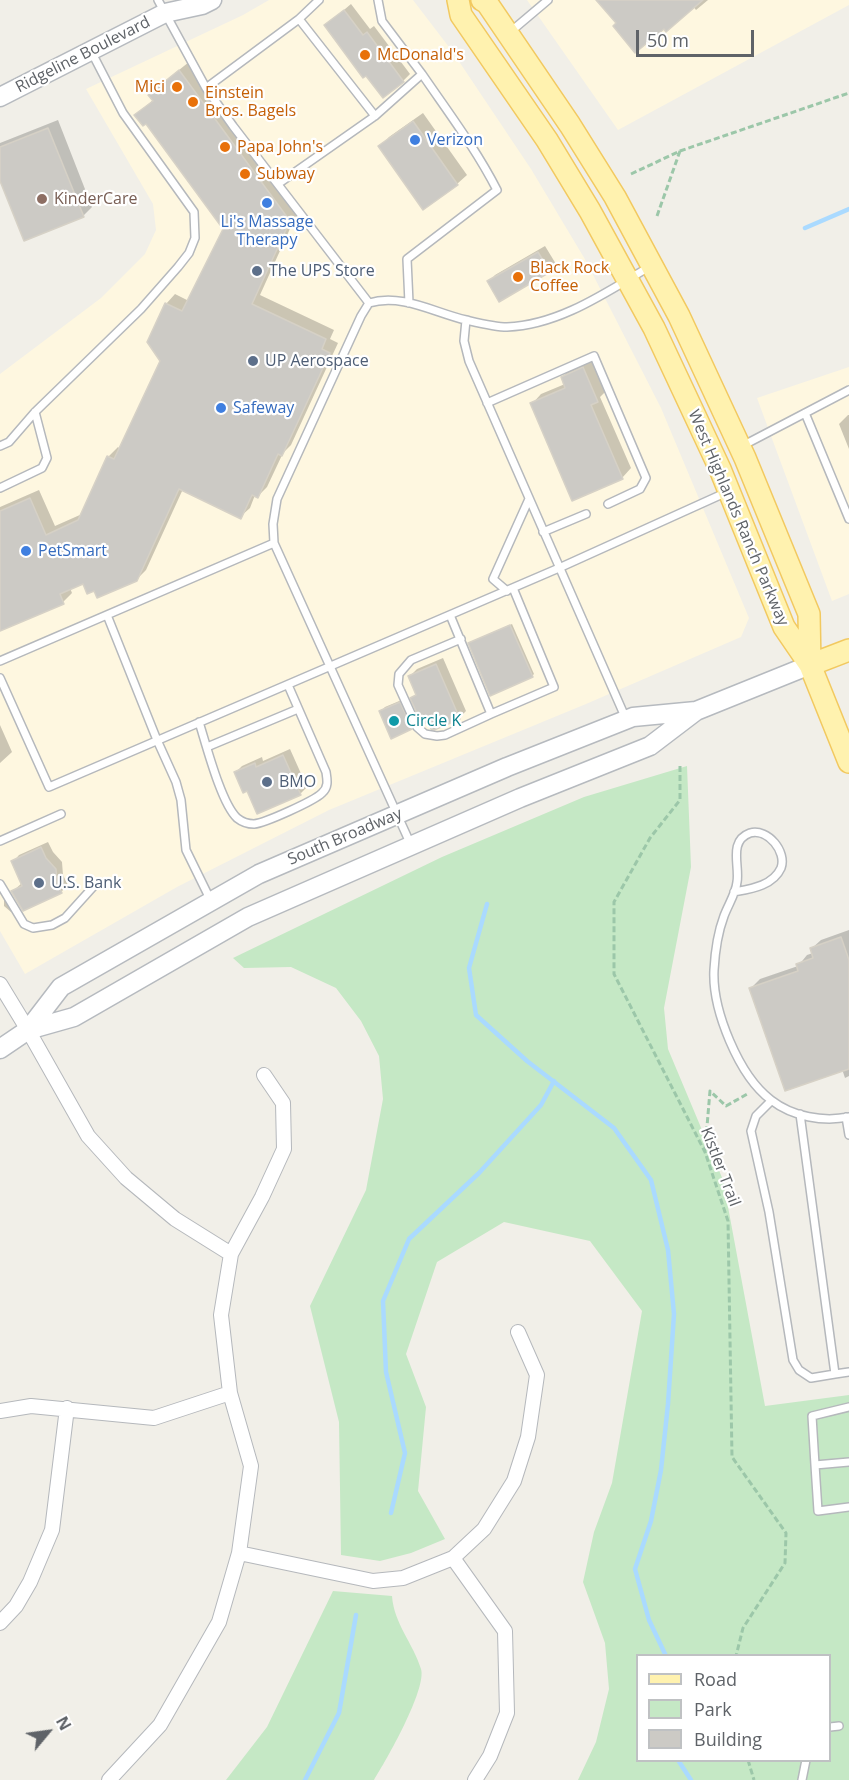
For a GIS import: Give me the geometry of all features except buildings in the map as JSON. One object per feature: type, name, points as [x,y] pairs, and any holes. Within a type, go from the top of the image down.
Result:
[{"type":"main road","name":"Ridgeline Boulevard","points":[[0,97],[91,51],[166,4],[202,5],[212,0]]},
{"type":"main road","name":"West Highlands Ranch Parkway","points":[[458,0],[461,15],[547,140],[590,211],[654,328],[729,491],[784,627],[810,665]]},
{"type":"main road","name":"West Highlands Ranch Parkway","points":[[482,0],[487,3],[570,125],[615,197],[679,316],[740,447],[808,614],[810,665]]},
{"type":"main road","name":"South Broadway","points":[[0,1048],[28,1030],[74,1017],[248,917],[520,798],[650,746],[696,711],[849,650]]},
{"type":"main road","points":[[810,665],[849,762]]},
{"type":"main road","name":"South Broadway","points":[[28,1030],[60,987],[259,874],[507,767],[633,717],[696,711]]},
{"type":"street","points":[[0,984],[88,1136],[126,1178],[167,1212],[231,1254]]},
{"type":"street","points":[[109,1780],[160,1725],[166,1715],[219,1622],[239,1553],[251,1466],[230,1393],[221,1315],[231,1254],[262,1197],[284,1149],[283,1104],[264,1075]]},
{"type":"street","points":[[239,1553],[373,1581],[403,1578],[453,1558],[484,1528],[514,1481],[528,1437],[537,1375],[518,1332]]},
{"type":"street","points":[[0,1411],[31,1406],[154,1418],[230,1393]]},
{"type":"street","points":[[0,1623],[16,1606],[30,1582],[52,1530],[66,1408]]},
{"type":"street","points":[[453,1558],[505,1631],[507,1713],[490,1756],[475,1780]]},
{"type":"lane","points":[[206,88],[299,19],[319,0]]},
{"type":"lane","points":[[378,0],[382,21],[422,74],[482,163],[496,190],[407,258],[408,303]]},
{"type":"lane","points":[[508,34],[549,0]]},
{"type":"lane","points":[[166,4],[206,88],[369,303]]},
{"type":"lane","points":[[299,19],[375,116]]},
{"type":"lane","points":[[0,446],[9,442],[34,412],[141,309],[189,253],[195,238],[194,212],[123,113],[91,51]]},
{"type":"lane","points":[[278,184],[375,116],[422,74]]},
{"type":"lane","points":[[411,845],[274,543],[273,524],[277,499],[369,303],[381,299],[408,303],[466,320],[506,327],[535,323],[566,314],[652,266]]},
{"type":"lane","points":[[466,320],[464,341],[469,361],[626,720]]},
{"type":"lane","points":[[487,403],[594,356],[646,478],[640,489],[608,504]]},
{"type":"lane","points":[[740,447],[849,390]]},
{"type":"lane","points":[[0,488],[42,468],[47,458],[34,412]]},
{"type":"lane","points":[[805,413],[849,519]]},
{"type":"lane","points":[[0,678],[49,787],[510,590],[729,491]]},
{"type":"lane","points":[[460,639],[411,660],[399,674],[398,685],[417,727],[425,734],[445,735],[554,687],[510,590],[493,579],[529,499]]},
{"type":"lane","points":[[543,532],[586,514]]},
{"type":"lane","points":[[0,661],[274,543]]},
{"type":"lane","points":[[107,615],[176,782],[181,800],[186,850],[211,901]]},
{"type":"lane","points":[[450,615],[491,714]]},
{"type":"lane","points":[[199,722],[227,803],[235,816],[244,822],[253,824],[265,822],[322,794],[328,782],[326,771],[288,685]]},
{"type":"lane","points":[[207,747],[298,709]]},
{"type":"lane","points":[[0,841],[61,814]]},
{"type":"lane","points":[[734,892],[760,886],[776,875],[781,868],[782,858],[779,849],[769,837],[757,833],[750,834],[739,841],[736,849],[738,882],[723,919],[716,950],[714,972],[717,1003],[728,1037],[740,1063],[771,1101],[814,1118],[832,1120],[847,1117],[849,1135]]},
{"type":"lane","points":[[0,884],[24,924],[33,927],[52,925],[65,918],[93,886]]},
{"type":"lane","points":[[771,1101],[756,1116],[751,1131],[769,1212],[793,1360],[799,1370],[811,1378],[849,1372]]},
{"type":"lane","points":[[800,1114],[835,1374]]},
{"type":"lane","points":[[849,1407],[812,1416],[818,1511],[849,1507]]},
{"type":"lane","points":[[815,1465],[849,1462]]},
{"type":"lane","points":[[831,1727],[839,1726]]},
{"type":"lane","points":[[802,1780],[806,1762]]},
{"type":"path","points":[[631,174],[680,151],[849,93]]},
{"type":"path","points":[[657,216],[680,151]]},
{"type":"path","name":"Kistler Trail","points":[[680,766],[680,800],[650,838],[614,902],[614,974],[705,1152],[728,1221],[732,1457],[786,1533],[785,1563],[743,1628],[736,1654]]},
{"type":"path","points":[[705,1152],[710,1091],[726,1106],[759,1088]]},
{"type":"path","points":[[748,1762],[754,1780]]},
{"type":"shaded area","points":[[269,0],[413,0],[452,51],[531,169],[586,261],[661,408],[749,618],[741,637],[329,810],[177,887],[25,974],[0,931],[0,374],[101,298],[145,254],[156,230],[153,204],[86,89],[243,15]]},
{"type":"shaded area","points":[[527,0],[849,0],[849,5],[618,130]]},
{"type":"shaded area","points":[[849,367],[849,594],[832,601],[757,398]]},
{"type":"green space","points":[[687,766],[691,867],[664,1008],[668,1049],[723,1180],[765,1406],[849,1395],[849,1780],[578,1780],[596,1742],[609,1689],[605,1643],[583,1582],[594,1532],[612,1483],[642,1311],[590,1241],[504,1222],[437,1262],[406,1354],[426,1407],[418,1491],[445,1539],[411,1553],[380,1561],[341,1555],[339,1422],[310,1306],[366,1190],[383,1099],[379,1056],[361,1021],[336,988],[291,967],[244,968],[233,958],[442,857],[584,797]]},
{"type":"green space","points":[[333,1591],[392,1596],[396,1616],[421,1669],[418,1692],[412,1708],[374,1780],[226,1780],[267,1727]]},
{"type":"waterway","points":[[805,228],[849,209]]},
{"type":"waterway","points":[[487,904],[469,968],[476,1015],[527,1061],[614,1128],[651,1180],[668,1250],[674,1314],[668,1404],[661,1470],[651,1521],[635,1569],[649,1620],[665,1654]]},
{"type":"waterway","points":[[391,1513],[405,1453],[386,1372],[383,1301],[409,1239],[479,1173],[541,1105],[554,1081]]},
{"type":"waterway","points":[[305,1780],[339,1713],[356,1615]]},
{"type":"waterway","points":[[679,1762],[691,1780]]},
{"type":"place","name":"McDonald's","points":[[365,55]]},
{"type":"place","name":"Mici","points":[[177,87]]},
{"type":"place","name":"Einstein Bros. Bagels","points":[[193,102]]},
{"type":"place","name":"Verizon","points":[[415,140]]},
{"type":"place","name":"Papa John's","points":[[225,147]]},
{"type":"place","name":"Subway","points":[[245,174]]},
{"type":"place","name":"KinderCare","points":[[42,199]]},
{"type":"place","name":"Li's Massage Therapy","points":[[267,203]]},
{"type":"place","name":"The UPS Store","points":[[257,271]]},
{"type":"place","name":"Black Rock Coffee","points":[[518,277]]},
{"type":"place","name":"UP Aerospace","points":[[253,361]]},
{"type":"place","name":"Safeway","points":[[221,408]]},
{"type":"place","name":"PetSmart","points":[[26,551]]},
{"type":"place","name":"Circle K","points":[[394,721]]},
{"type":"place","name":"BMO","points":[[267,782]]},
{"type":"place","name":"U.S. Bank","points":[[39,883]]}]
